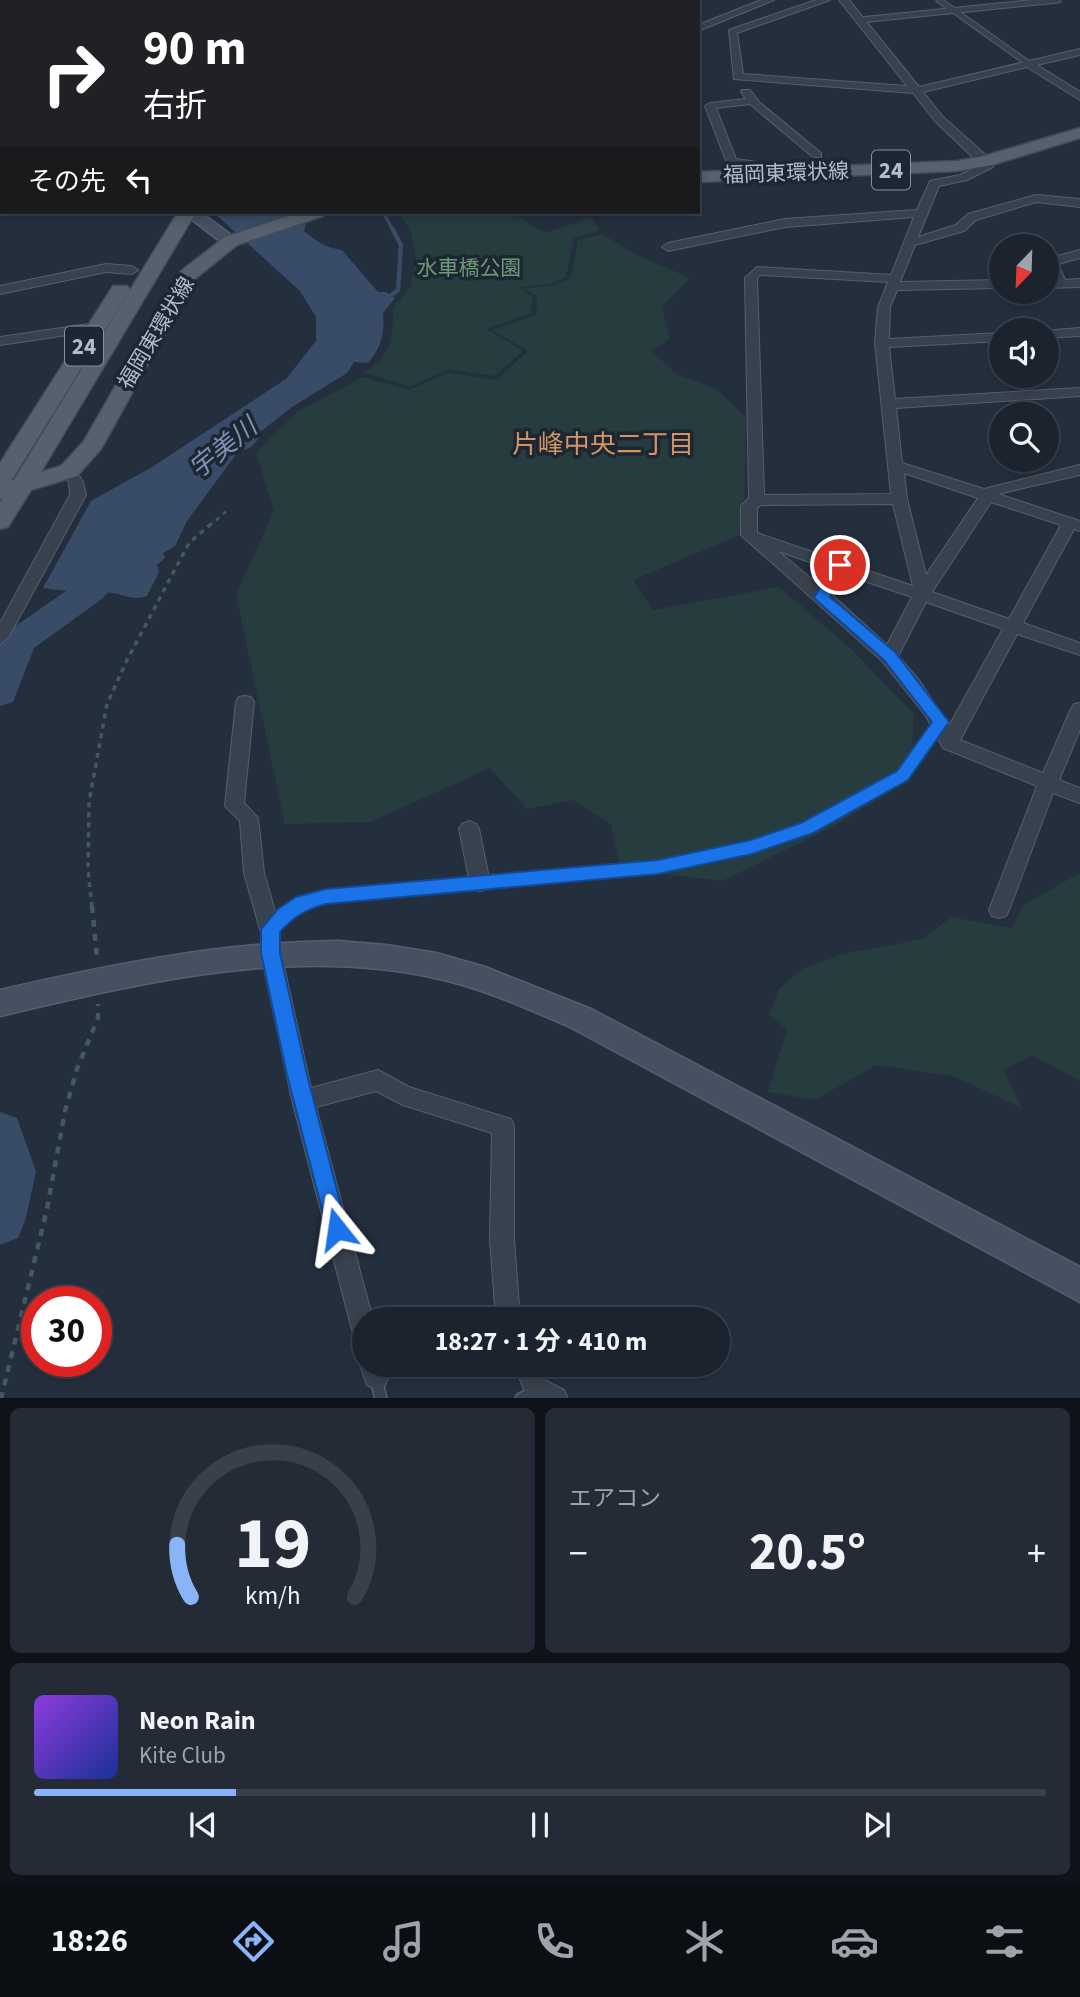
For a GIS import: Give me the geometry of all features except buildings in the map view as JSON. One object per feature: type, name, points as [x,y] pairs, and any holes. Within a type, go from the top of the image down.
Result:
[{"type":"main road","name":"福岡東環状線","points":[[700,177],[957,166],[986,161],[1080,133]]},
{"type":"main road","name":"24","points":[[0,481],[167,214]]},
{"type":"main road","name":"福岡東環状線","points":[[0,523],[187,214]]},
{"type":"main road","name":"福岡東環状線","points":[[69,471],[93,444],[188,275],[235,239],[307,214]]},
{"type":"main road","points":[[0,492],[69,471]]},
{"type":"street","points":[[700,27],[769,0]]},
{"type":"street","points":[[817,155],[753,101],[739,82],[732,33],[825,0]]},
{"type":"street","points":[[844,0],[939,119],[986,161],[987,167],[978,173],[934,183],[884,307],[882,344],[899,499],[923,593]]},
{"type":"street","points":[[738,77],[918,90],[1080,52]]},
{"type":"street","points":[[1029,64],[1080,97]]},
{"type":"street","points":[[753,101],[710,106],[731,161],[738,164],[769,164],[781,172]]},
{"type":"street","points":[[910,243],[960,228],[972,217],[1036,198],[1080,204]]},
{"type":"street","points":[[668,247],[785,223],[922,213]]},
{"type":"street","points":[[191,214],[235,239]]},
{"type":"street","points":[[1059,260],[1080,254]]},
{"type":"street","points":[[0,290],[106,268],[132,270]]},
{"type":"street","points":[[757,500],[751,278],[757,271],[893,282],[989,284]]},
{"type":"street","points":[[1059,284],[1080,284]]},
{"type":"street","points":[[0,341],[96,327]]},
{"type":"street","points":[[1059,333],[1080,332]]},
{"type":"street","points":[[882,344],[989,338]]},
{"type":"street","points":[[889,404],[1080,392]]},
{"type":"street","points":[[897,466],[1075,525],[949,743]]},
{"type":"street","points":[[890,656],[923,593],[990,491],[1080,470]]},
{"type":"street","points":[[0,638],[78,495],[76,482],[69,471]]},
{"type":"street","points":[[749,536],[750,506],[757,500],[899,499]]},
{"type":"street","points":[[749,536],[923,593],[1080,649]]},
{"type":"street","points":[[749,536],[890,656],[940,722],[949,743],[1080,796]]},
{"type":"street","points":[[822,598],[840,565]]},
{"type":"street","points":[[245,702],[234,806],[249,818],[254,873],[303,1100],[357,1307]]},
{"type":"street","points":[[999,910],[1080,709]]},
{"type":"street","points":[[469,829],[480,883]]},
{"type":"street","points":[[0,1003],[270,941],[387,957],[469,975],[509,988],[595,1025],[1080,1285]]},
{"type":"street","points":[[303,1100],[377,1080],[403,1095],[503,1126],[502,1239],[507,1307]]},
{"type":"street","points":[[531,1377],[538,1396]]},
{"type":"lane","points":[[939,0],[1029,64]]},
{"type":"lane","points":[[860,20],[1058,0]]},
{"type":"lane","points":[[270,941],[284,914],[302,902],[326,896],[658,867],[752,847],[807,828],[902,775],[940,722]]},
{"type":"path","points":[[1,1398],[47,1209],[65,1111],[77,1069],[97,1018],[88,870],[89,802],[107,704],[127,660],[189,543],[228,510]]},
{"type":"green space","name":"水車橋公園","points":[[398,214],[513,214],[545,233],[591,217],[600,230],[574,238],[566,277],[550,284],[519,287],[532,297],[531,313],[487,329],[523,351],[494,376],[448,369],[410,387],[363,372],[385,353],[391,337],[393,308],[410,287],[416,260],[411,231]]},
{"type":"green space","points":[[602,234],[633,253],[690,278],[662,307],[670,338],[652,351],[676,374],[716,389],[746,417],[744,533],[633,580],[653,610],[779,587],[850,648],[914,714],[910,780],[832,827],[722,881],[620,869],[611,824],[573,800],[527,809],[490,768],[370,822],[285,824],[236,595],[274,511],[256,453],[297,412],[363,377],[409,390],[448,373],[497,380],[528,351],[492,330],[536,315],[537,296],[522,288],[554,286],[571,278],[578,240]]},
{"type":"green space","points":[[1080,873],[1080,1081],[1032,1055],[1004,1070],[1022,1108],[953,1076],[876,1065],[815,1100],[768,1092],[787,1029],[769,1015],[779,989],[802,969],[843,954],[923,939],[951,917],[1012,928],[1023,905]]},
{"type":"water","points":[[215,214],[294,214],[306,224],[304,231],[313,238],[326,246],[342,250],[378,292],[386,292],[395,298],[383,313],[383,334],[379,346],[368,363],[354,362],[347,373],[292,407],[260,432],[259,438],[251,447],[237,453],[187,521],[175,546],[163,553],[165,558],[157,565],[159,572],[147,596],[136,598],[110,592],[43,588],[91,501],[152,467],[286,379],[316,341],[316,317],[300,291]]},
{"type":"waterway","points":[[384,214],[393,230]]},
{"type":"waterway","points":[[385,300],[398,290],[401,245],[392,228]]},
{"type":"waterway","name":"宇美川","points":[[0,693],[19,641],[91,590],[119,556]]},
{"type":"waterway","name":"宇美川","points":[[0,1134],[12,1172],[0,1221]]},
{"type":"district","name":"片峰中央二丁目","points":[[603,444]]},
{"type":"route","points":[[337,1229],[297,1075],[271,953],[270,929],[284,914],[302,902],[326,896],[658,867],[752,847],[807,828],[902,775],[940,722],[890,656],[822,598],[840,565]]}]
